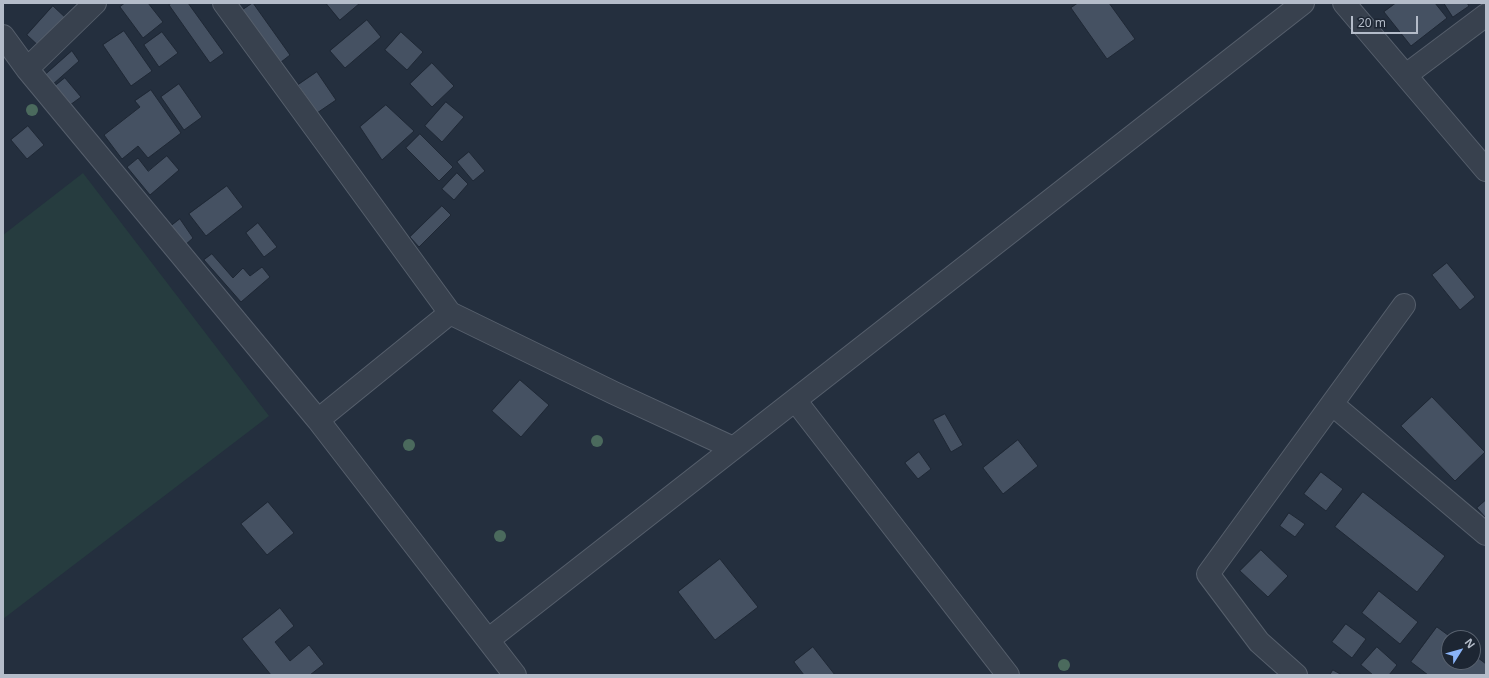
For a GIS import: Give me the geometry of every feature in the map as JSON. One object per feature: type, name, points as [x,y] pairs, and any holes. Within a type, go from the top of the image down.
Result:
[{"type":"street","points":[[27,69],[95,3]]},
{"type":"street","points":[[224,3],[450,313],[614,393],[733,448]]},
{"type":"street","points":[[488,640],[1303,3]]},
{"type":"street","points":[[1344,3],[1486,170]]},
{"type":"street","points":[[1406,75],[1486,15]]},
{"type":"street","points":[[3,36],[27,69],[318,420],[515,675]]},
{"type":"street","points":[[1296,675],[1259,642],[1208,574],[1404,305]]},
{"type":"street","points":[[318,420],[450,313]]},
{"type":"street","points":[[795,400],[1008,675]]},
{"type":"street","points":[[1332,404],[1486,534]]},
{"type":"green space","points":[[83,173],[269,416],[3,619],[3,235]]},
{"type":"building","points":[[125,3],[148,3],[163,22],[143,38],[120,7]]},
{"type":"building","points":[[172,3],[188,3],[224,53],[210,63],[169,5]]},
{"type":"building","points":[[253,3],[290,55],[276,66],[238,13]]},
{"type":"building","points":[[326,3],[360,3],[340,20]]},
{"type":"building","points":[[1078,3],[1109,3],[1135,39],[1107,59],[1071,8]]},
{"type":"building","points":[[1396,3],[1435,3],[1447,18],[1411,46],[1384,12]]},
{"type":"building","points":[[1444,3],[1467,3],[1469,6],[1453,17]]},
{"type":"building","points":[[53,6],[68,20],[42,49],[27,35]]},
{"type":"building","points":[[367,20],[381,37],[345,68],[330,51]]},
{"type":"building","points":[[124,31],[152,71],[131,86],[103,45]]},
{"type":"building","points":[[162,32],[178,53],[159,67],[144,45]]},
{"type":"building","points":[[401,32],[423,52],[407,70],[385,50]]},
{"type":"building","points":[[72,51],[79,61],[52,85],[45,75]]},
{"type":"building","points":[[432,63],[454,86],[432,107],[410,84]]},
{"type":"building","points":[[317,72],[336,100],[317,113],[298,85]]},
{"type":"building","points":[[65,78],[81,97],[70,105],[55,86]]},
{"type":"building","points":[[179,84],[202,117],[184,130],[161,97]]},
{"type":"building","points":[[151,90],[181,133],[148,158],[138,146],[122,159],[104,135],[140,107],[135,101]]},
{"type":"building","points":[[446,102],[464,117],[442,142],[425,126]]},
{"type":"building","points":[[386,105],[414,131],[382,160],[360,127]]},
{"type":"building","points":[[28,126],[44,145],[27,159],[11,140]]},
{"type":"building","points":[[420,134],[453,167],[439,181],[406,148]]},
{"type":"building","points":[[469,152],[485,171],[473,181],[457,162]]},
{"type":"building","points":[[167,156],[179,170],[150,195],[127,167],[138,158],[148,171]]},
{"type":"building","points":[[457,173],[468,184],[454,200],[442,189]]},
{"type":"building","points":[[227,186],[243,207],[206,236],[189,214]]},
{"type":"building","points":[[442,206],[451,215],[419,247],[410,237]]},
{"type":"building","points":[[180,219],[193,238],[185,245],[171,226]]},
{"type":"building","points":[[258,223],[277,247],[264,257],[246,233]]},
{"type":"building","points":[[212,254],[233,278],[243,268],[250,276],[262,267],[270,277],[241,302],[204,260]]},
{"type":"building","points":[[1447,263],[1475,297],[1460,310],[1432,275]]},
{"type":"building","points":[[520,380],[549,405],[521,437],[492,411]]},
{"type":"building","points":[[1432,397],[1485,452],[1455,481],[1401,426]]},
{"type":"building","points":[[945,414],[963,445],[951,452],[933,420]]},
{"type":"building","points":[[1018,440],[1038,466],[1003,494],[983,468]]},
{"type":"building","points":[[919,452],[931,469],[918,479],[905,463]]},
{"type":"building","points":[[1321,472],[1343,489],[1326,511],[1304,494]]},
{"type":"building","points":[[1363,492],[1445,556],[1417,592],[1335,527]]},
{"type":"building","points":[[1486,500],[1486,518],[1477,508]]},
{"type":"building","points":[[268,502],[294,533],[267,555],[241,524]]},
{"type":"building","points":[[1289,513],[1305,524],[1295,537],[1280,526]]},
{"type":"building","points":[[1261,550],[1288,576],[1268,597],[1240,571]]},
{"type":"building","points":[[720,559],[758,607],[715,640],[678,592]]},
{"type":"building","points":[[1379,591],[1418,622],[1400,644],[1362,613]]},
{"type":"building","points":[[280,608],[294,626],[275,642],[290,661],[309,645],[324,664],[310,675],[271,675],[242,639]]},
{"type":"building","points":[[1346,624],[1366,639],[1352,658],[1332,642]]},
{"type":"building","points":[[1437,627],[1441,630],[1441,670],[1481,670],[1481,660],[1486,664],[1486,675],[1428,675],[1411,662]]},
{"type":"building","points":[[813,647],[835,675],[804,675],[794,662]]},
{"type":"building","points":[[1377,647],[1397,665],[1389,675],[1373,675],[1361,665]]},
{"type":"building","points":[[1333,670],[1342,675],[1330,675]]}]
